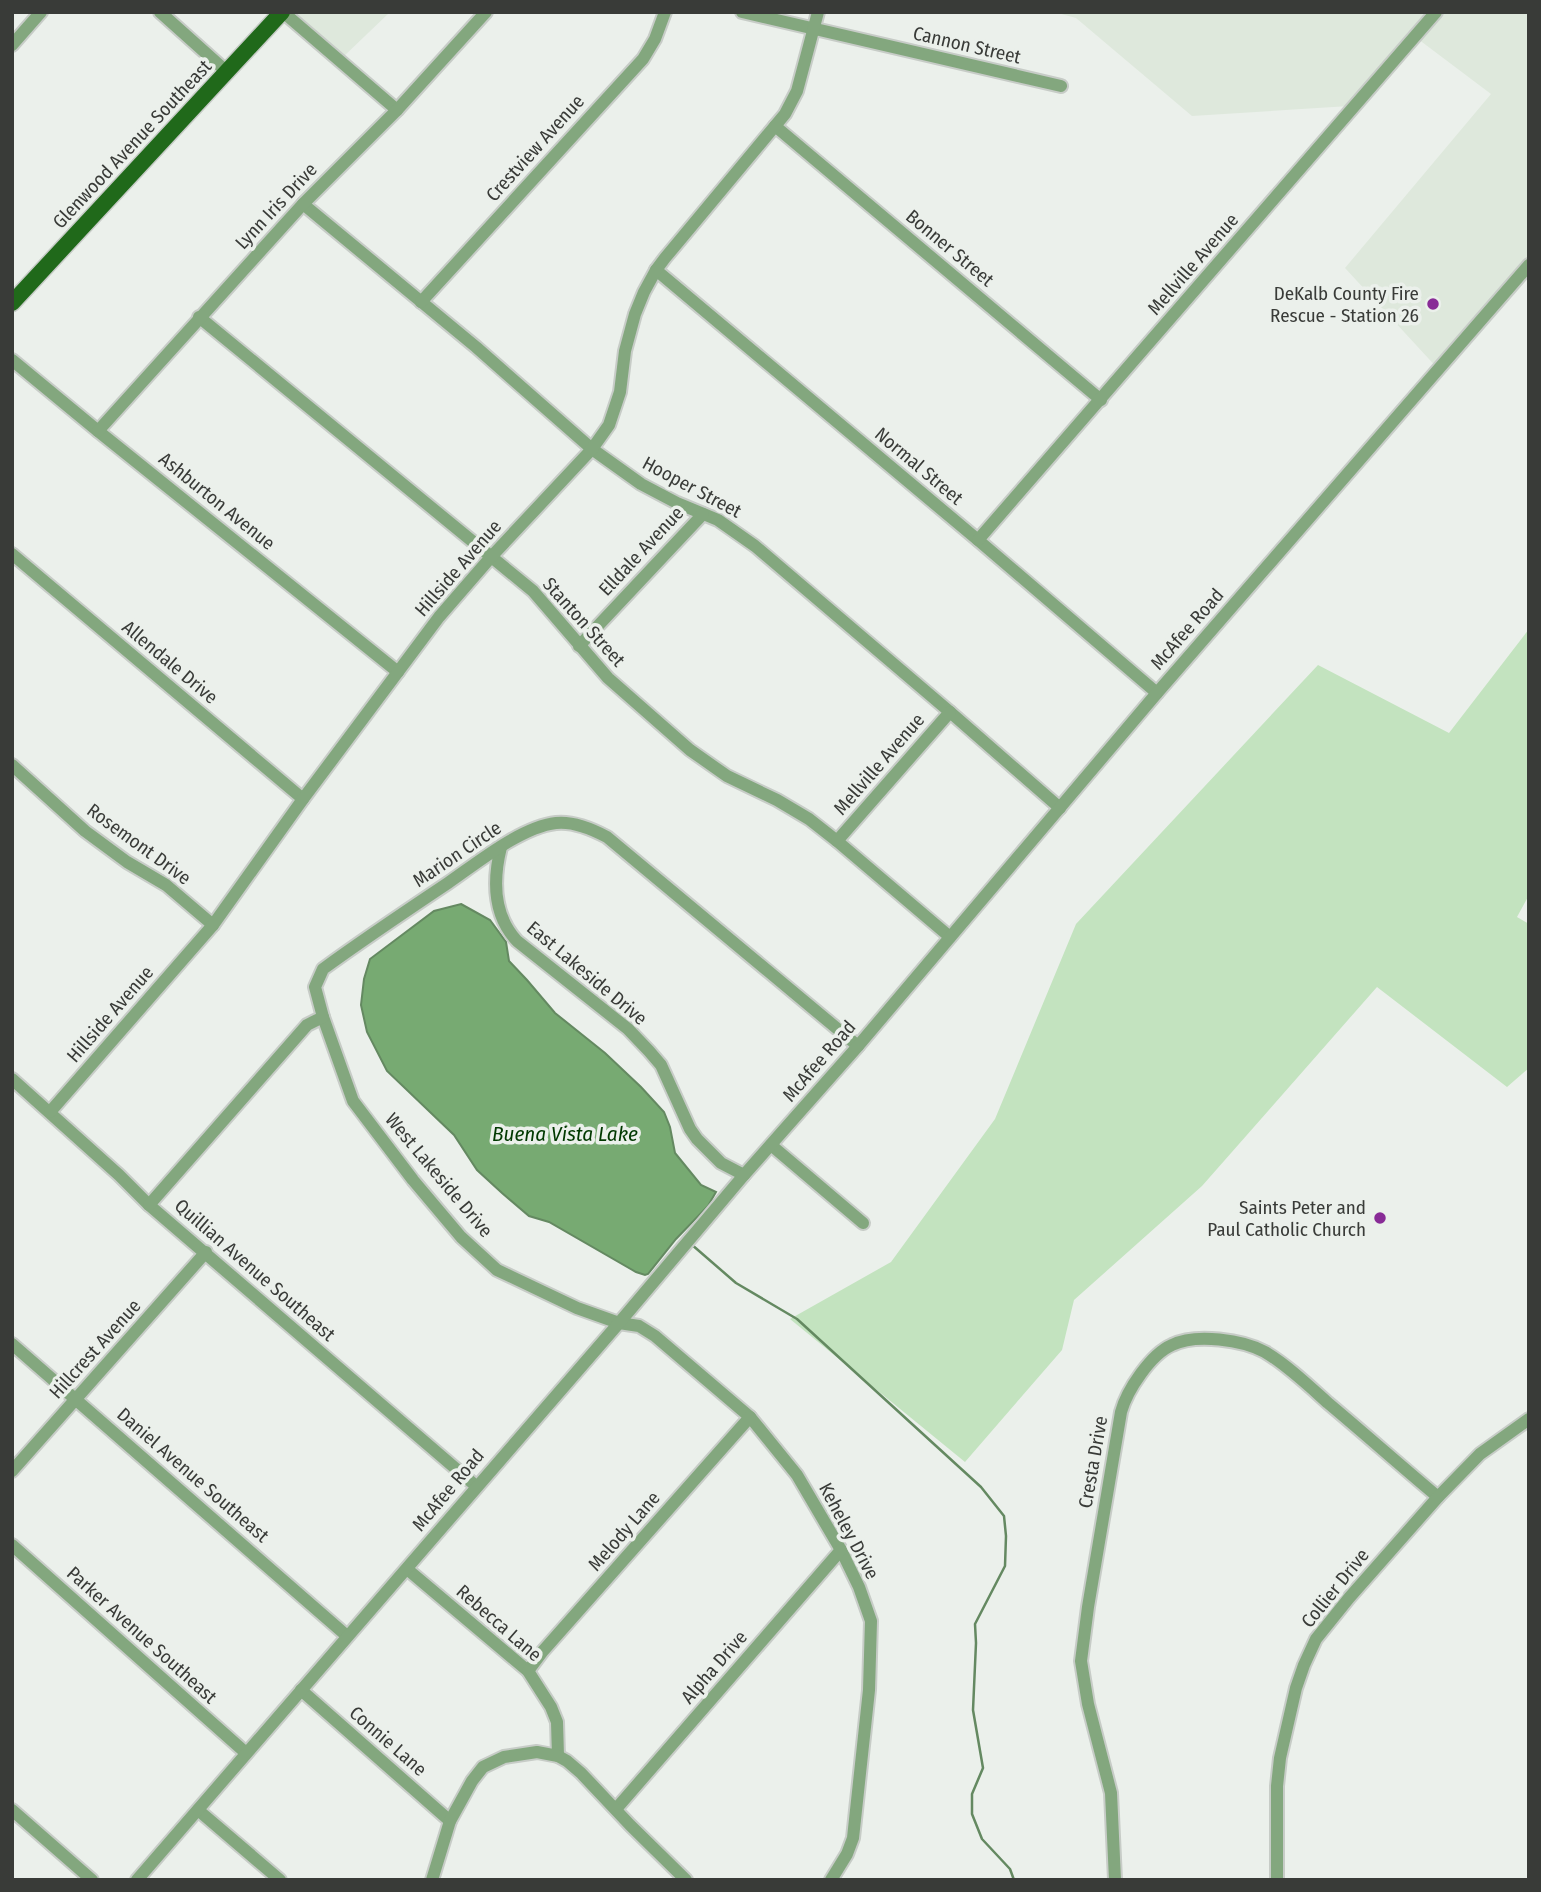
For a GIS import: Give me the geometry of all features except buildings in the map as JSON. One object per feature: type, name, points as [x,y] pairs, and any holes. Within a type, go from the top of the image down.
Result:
[{"type":"main road","name":"Glenwood Avenue Southeast","points":[[14,297],[282,12]]},
{"type":"street","points":[[12,45],[41,12]]},
{"type":"street","points":[[160,12],[227,72]]},
{"type":"street","points":[[282,12],[397,110]]},
{"type":"street","name":"Lynn Iris Drive","points":[[98,431],[303,204],[397,110],[486,12]]},
{"type":"street","name":"Crestview Avenue","points":[[421,302],[643,60],[655,39],[665,12]]},
{"type":"street","name":"Cannon Street","points":[[742,12],[1061,86]]},
{"type":"street","name":"Hillside Avenue","points":[[50,1112],[214,925],[303,799],[439,617],[592,449],[609,425],[620,392],[625,351],[644,292],[656,270],[785,114],[797,90],[818,12]]},
{"type":"street","name":"Mellville Avenue","points":[[978,540],[1436,12]]},
{"type":"street","name":"Bonner Street","points":[[775,126],[1101,400]]},
{"type":"street","name":"Hooper Street","points":[[303,204],[592,449],[641,484],[727,526],[755,547],[1059,808]]},
{"type":"street","name":"McAfee Road","points":[[136,1880],[858,1046],[1157,693],[1529,265]]},
{"type":"street","name":"Normal Street","points":[[656,270],[1157,693]]},
{"type":"street","name":"Stanton Street","points":[[199,317],[533,591],[608,678],[690,750],[727,776],[809,819],[950,937]]},
{"type":"street","name":"Ashburton Avenue","points":[[12,360],[398,672]]},
{"type":"street","name":"Elldale Avenue","points":[[579,646],[703,514]]},
{"type":"street","name":"Allendale Drive","points":[[12,554],[303,799]]},
{"type":"street","name":"Mellville Avenue","points":[[837,841],[950,712]]},
{"type":"street","name":"Rosemont Drive","points":[[12,765],[85,831],[127,862],[166,885],[214,925]]},
{"type":"street","name":"Marion Circle","points":[[323,1017],[315,987],[323,969],[501,847],[533,828],[557,822],[585,827],[607,837],[858,1046]]},
{"type":"street","name":"East Lakeside Drive","points":[[501,847],[497,902],[509,932],[635,1036],[660,1065],[697,1139],[721,1163],[744,1175]]},
{"type":"street","points":[[149,1205],[307,1025],[323,1017]]},
{"type":"street","name":"West Lakeside Drive","points":[[323,1017],[353,1101],[413,1180],[461,1237],[497,1270],[577,1308],[619,1323]]},
{"type":"street","name":"Quillian Avenue Southeast","points":[[12,1079],[149,1205],[476,1486]]},
{"type":"street","points":[[771,1145],[863,1223]]},
{"type":"street","name":"Hillcrest Avenue","points":[[12,1471],[206,1252]]},
{"type":"street","name":"Keheley Drive","points":[[619,1323],[639,1325],[655,1336],[750,1417],[797,1475],[841,1550],[859,1587],[871,1621],[869,1690],[853,1838],[847,1854],[831,1880]]},
{"type":"street","name":"Cresta Drive","points":[[1115,1880],[1111,1793],[1088,1704],[1081,1661],[1121,1412],[1126,1398],[1146,1368],[1161,1351],[1180,1342],[1221,1339],[1260,1350],[1309,1386],[1438,1497]]},
{"type":"street","name":"Daniel Avenue Southeast","points":[[12,1344],[347,1636]]},
{"type":"street","name":"Melody Lane","points":[[528,1671],[750,1417]]},
{"type":"street","name":"Collier Drive","points":[[1277,1880],[1277,1786],[1280,1758],[1304,1665],[1316,1639],[1438,1497],[1480,1454],[1529,1419]]},
{"type":"street","name":"Parker Avenue Southeast","points":[[12,1545],[246,1753]]},
{"type":"street","name":"Alpha Drive","points":[[616,1809],[841,1550]]},
{"type":"street","name":"Rebecca Lane","points":[[407,1569],[528,1671],[551,1707],[557,1722],[558,1756]]},
{"type":"street","name":"Connie Lane","points":[[301,1690],[450,1821]]},
{"type":"street","points":[[432,1880],[450,1821],[483,1767],[504,1757],[537,1752],[558,1756],[582,1773],[629,1825],[686,1880]]},
{"type":"street","points":[[12,1810],[92,1880]]},
{"type":"street","points":[[198,1810],[280,1880]]},
{"type":"shaded area","points":[[295,12],[390,12],[343,57]]},
{"type":"shaded area","points":[[1054,12],[1529,12],[1529,269],[1440,371],[1345,268],[1491,94],[1410,33],[1349,106],[1192,116],[1076,18]]},
{"type":"shaded area","points":[[1529,629],[1529,895],[1517,917],[1529,924],[1529,1068],[1507,1087],[1377,987],[1202,1186],[1074,1300],[1062,1350],[965,1462],[790,1319],[891,1262],[995,1119],[1076,924],[1318,665],[1449,733]]},
{"type":"water","name":"Buena Vista Lake","points":[[461,904],[490,920],[506,942],[509,961],[555,1013],[605,1053],[664,1112],[675,1153],[701,1185],[716,1192],[708,1206],[676,1239],[648,1274],[636,1272],[549,1222],[529,1216],[502,1193],[477,1170],[454,1135],[387,1071],[367,1032],[361,1005],[370,959],[434,911]]},
{"type":"waterway","points":[[691,1244],[736,1283],[797,1319],[981,1487],[1004,1516],[1005,1566],[975,1624],[973,1710],[983,1768],[972,1794],[972,1814],[982,1839],[1010,1869],[1014,1880]]},
{"type":"place","name":"DeKalb County Fire Rescue - Station 26","points":[[1433,304]]},
{"type":"place","name":"Saints Peter and Paul Catholic Church","points":[[1380,1218]]}]
